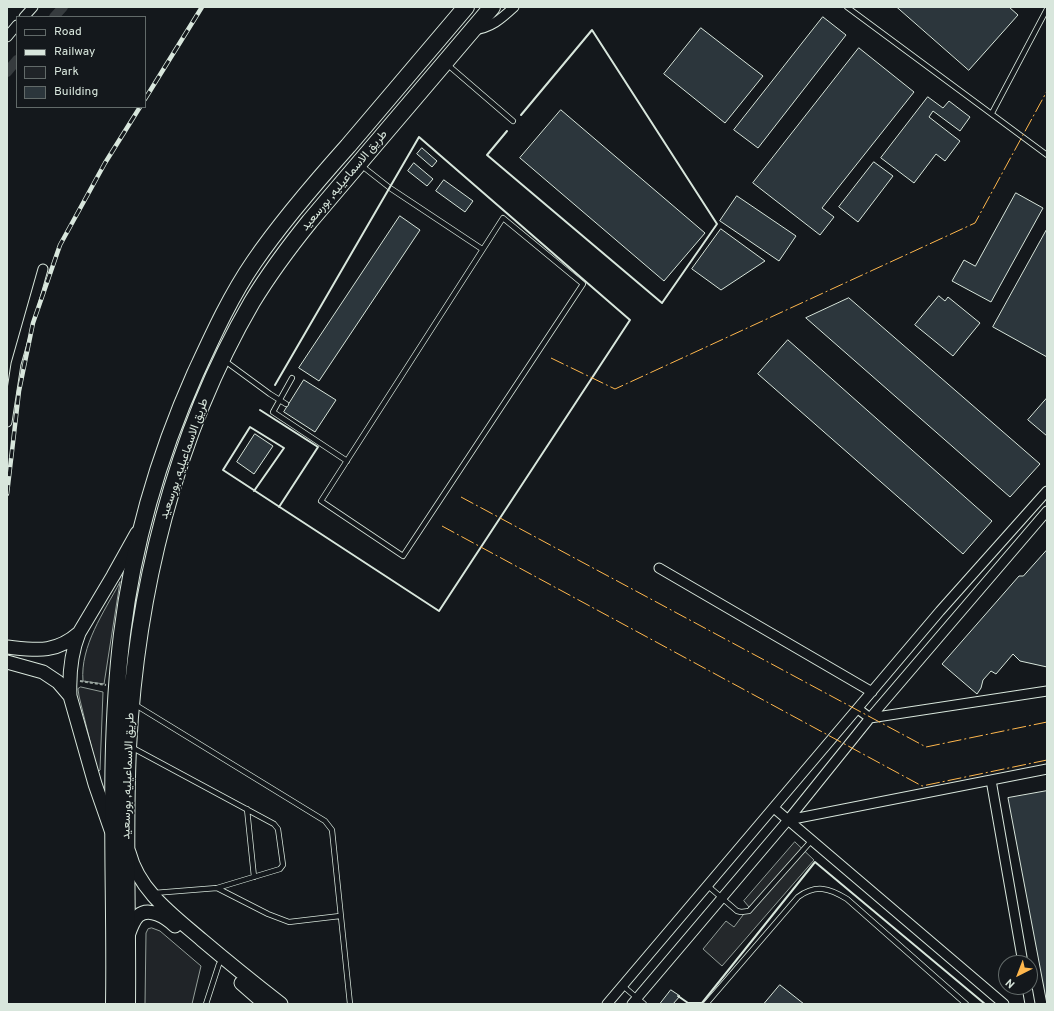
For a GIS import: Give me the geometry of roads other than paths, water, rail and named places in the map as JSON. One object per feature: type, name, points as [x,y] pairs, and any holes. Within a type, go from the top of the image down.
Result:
[{"type":"highway","name":"طريق الاسماعيليه, بورسعيد","points":[[127,1004],[128,936],[113,776],[117,687],[122,634],[129,587],[142,524],[166,444],[219,320],[257,257],[277,230],[466,7]]},
{"type":"highway","name":"طريق الاسماعيليه, بورسعيد","points":[[114,1004],[115,936],[120,838],[127,788],[132,703],[143,619],[169,499],[207,393],[222,358],[247,312],[271,273],[310,221],[492,7]]},
{"type":"highway","points":[[355,137],[363,147],[370,150]]},
{"type":"highway","points":[[329,168],[336,171],[344,181]]},
{"type":"main road","points":[[142,524],[79,632],[71,660],[69,680],[70,696],[95,784],[135,871],[151,893],[167,910],[266,1004]]},
{"type":"main road","points":[[7,647],[46,650],[64,644],[79,632]]},
{"type":"main road","points":[[7,662],[34,668],[43,672],[58,682],[70,696]]},
{"type":"main road","points":[[128,936],[135,920],[139,915],[150,912],[156,914],[172,923],[221,961],[281,1004]]},
{"type":"street","points":[[25,16],[33,7]]},
{"type":"street","points":[[473,30],[493,24],[514,7]]},
{"type":"street","points":[[7,37],[16,26]]},
{"type":"street","points":[[7,422],[16,364],[43,269]]},
{"type":"street","points":[[608,1004],[940,611],[1047,491]]},
{"type":"street","points":[[638,1002],[721,898],[788,820],[870,718],[1047,511]]},
{"type":"street","points":[[659,568],[872,692]]},
{"type":"street","points":[[858,709],[870,718],[1047,691]]},
{"type":"street","points":[[788,820],[1047,769]]},
{"type":"street","points":[[991,780],[1022,955]]},
{"type":"street","points":[[774,808],[1004,1004]]},
{"type":"lane","points":[[847,7],[1047,154]]},
{"type":"lane","points":[[992,113],[1047,9]]},
{"type":"lane","points":[[445,62],[513,121]]},
{"type":"lane","points":[[359,164],[390,188],[482,249]]},
{"type":"lane","points":[[503,218],[583,284],[403,556],[321,501],[347,461],[503,218]]},
{"type":"lane","points":[[222,358],[286,404]]},
{"type":"lane","points":[[292,378],[273,412],[347,461]]},
{"type":"lane","points":[[132,703],[325,820],[332,830],[350,1004]]},
{"type":"lane","points":[[129,746],[274,824],[278,829],[283,865],[280,869],[216,888],[151,893]]},
{"type":"lane","points":[[247,809],[254,877]]},
{"type":"lane","points":[[708,886],[733,908],[741,912],[752,910],[812,840]]},
{"type":"lane","points":[[216,888],[268,914],[289,922],[340,916]]},
{"type":"lane","points":[[706,1004],[798,896],[808,890],[822,889],[835,892],[847,899],[966,1004]]},
{"type":"lane","points":[[206,1004],[221,961]]},
{"type":"lane","points":[[622,986],[638,1002]]},
{"type":"waterway","points":[[55,16],[63,7]]},
{"type":"waterway","points":[[7,72],[16,61]]},
{"type":"railway","points":[[146,97],[202,7]]},
{"type":"railway","points":[[7,494],[19,391],[33,323],[60,245],[105,163],[139,108]]}]
